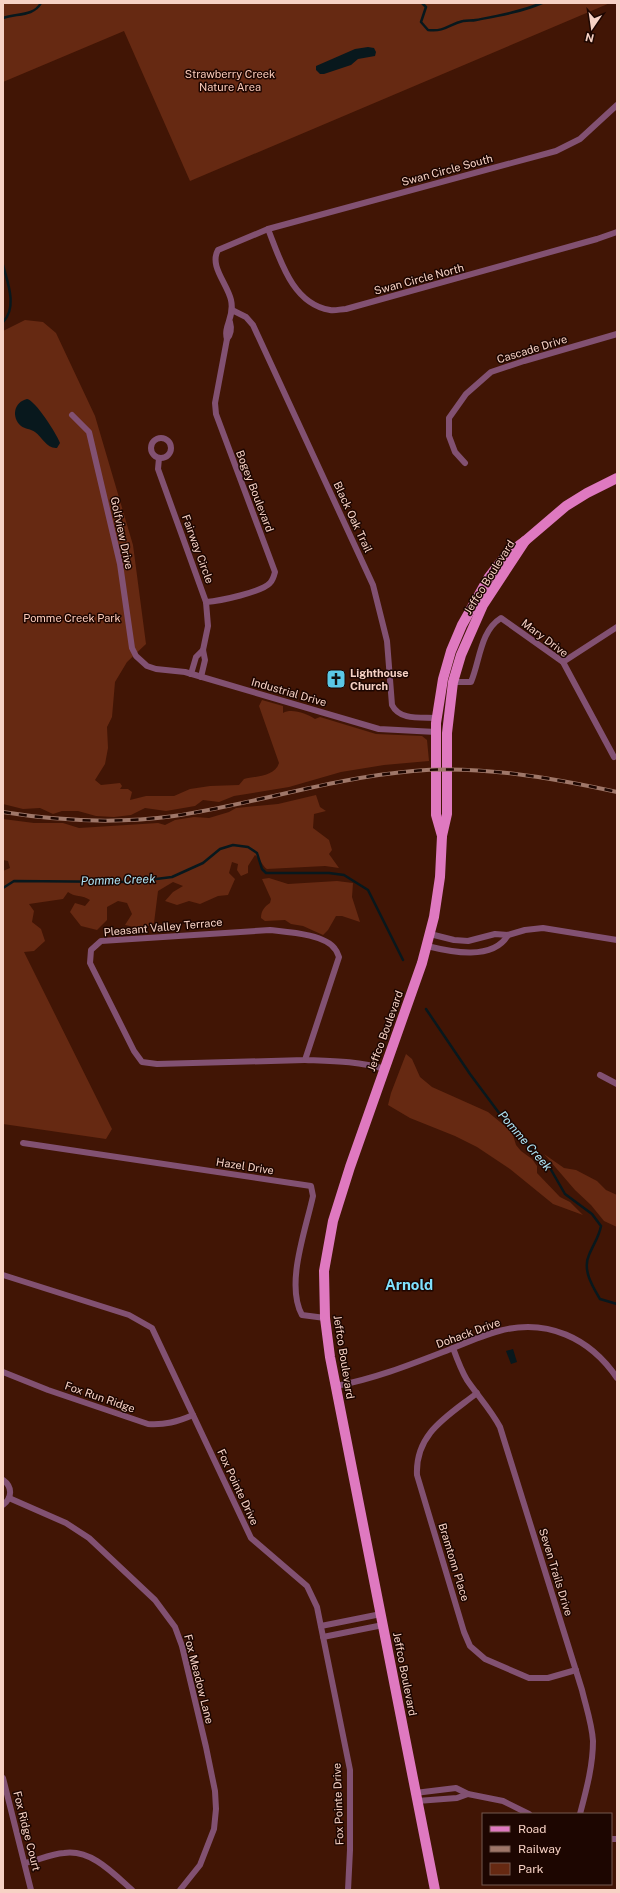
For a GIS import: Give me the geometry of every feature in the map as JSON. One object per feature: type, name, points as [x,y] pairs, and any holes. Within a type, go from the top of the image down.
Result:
[{"type":"main road","name":"Jeffco Boulevard","points":[[442,836],[436,815],[437,718],[443,679],[451,651],[462,625],[489,577],[506,555],[566,506],[587,493],[617,478]]},
{"type":"main road","name":"Jeffco Boulevard","points":[[435,1890],[336,1386],[325,1318],[324,1271],[333,1221],[430,934],[440,877],[442,836],[447,814],[447,733],[453,682],[461,655],[483,605],[525,541]]},
{"type":"street","name":"Swan Circle South","points":[[268,229],[556,151],[580,139],[594,128],[617,105]]},
{"type":"street","name":"Swan Circle North","points":[[268,229],[282,263],[299,294],[310,302],[330,310],[346,309],[597,240],[617,232]]},
{"type":"street","name":"Bogey Boulevard","points":[[206,602],[229,598],[266,586],[272,581],[275,572],[216,414],[215,403],[227,339],[232,328],[230,322],[232,310],[229,295],[214,262],[215,256],[218,250],[268,229]]},
{"type":"street","name":"Black Oak Trail","points":[[232,310],[246,317],[253,325],[373,585],[387,641],[392,705],[394,710],[400,715],[407,717],[437,718]]},
{"type":"street","name":"Cascade Drive","points":[[464,463],[455,452],[449,436],[450,418],[466,394],[492,372],[617,334]]},
{"type":"street","name":"Golfview Drive","points":[[72,415],[89,432],[120,564],[132,648],[140,660]]},
{"type":"street","name":"Fairway Circle","points":[[159,458],[157,465],[159,472],[206,602],[208,626],[203,650],[204,663],[201,677]]},
{"type":"street","name":"Mary Drive","points":[[453,682],[471,682],[485,638],[492,624],[501,618],[563,662],[614,757]]},
{"type":"street","points":[[563,662],[617,627]]},
{"type":"street","name":"Fairway Circle","points":[[191,674],[195,660],[203,650]]},
{"type":"street","name":"Industrial Drive","points":[[140,660],[147,666],[156,669],[191,674],[379,728],[436,732]]},
{"type":"street","points":[[195,660],[204,663]]},
{"type":"street","points":[[430,934],[454,940],[468,941],[495,934],[502,933],[508,935],[525,930],[543,928],[617,940]]},
{"type":"street","name":"Pleasant Valley Terrace","points":[[305,1060],[339,958],[335,948],[321,939],[302,934],[270,930],[236,931],[101,941],[91,950],[90,963],[134,1051],[142,1062],[157,1064],[305,1060],[354,1062],[385,1069]]},
{"type":"street","points":[[427,946],[453,952],[474,952],[500,945],[508,935]]},
{"type":"street","points":[[600,1074],[617,1084]]},
{"type":"street","name":"Hazel Drive","points":[[23,1143],[311,1186],[313,1196],[295,1277],[298,1306],[302,1315],[325,1318]]},
{"type":"street","name":"Fox Pointe Drive","points":[[3,1275],[129,1315],[152,1328],[251,1538],[307,1586],[316,1607],[321,1626],[350,1770],[350,1850],[348,1890]]},
{"type":"street","name":"Dohack Drive","points":[[336,1386],[385,1374],[506,1329],[529,1327],[546,1328],[566,1334],[587,1345],[603,1359],[617,1378]]},
{"type":"street","name":"Seven Trails Drive","points":[[453,1348],[461,1369],[493,1414],[501,1431],[576,1670],[590,1720],[593,1740],[588,1785],[580,1813]]},
{"type":"street","name":"Fox Run Ridge","points":[[3,1372],[48,1390],[148,1424],[163,1425],[177,1422],[193,1415]]},
{"type":"street","name":"Bramtonn Place","points":[[477,1393],[442,1420],[429,1433],[420,1448],[417,1465],[419,1481],[464,1632],[470,1646],[485,1659],[529,1678],[548,1678],[576,1670]]},
{"type":"street","points":[[3,1480],[10,1489],[9,1498],[3,1505]]},
{"type":"street","name":"Fox Meadow Lane","points":[[9,1498],[66,1523],[89,1538],[155,1600],[175,1627],[182,1646],[206,1746],[215,1791],[216,1809],[214,1829],[200,1865],[180,1890]]},
{"type":"street","points":[[321,1626],[381,1614]]},
{"type":"street","points":[[323,1637],[383,1625]]},
{"type":"street","name":"Fox Ridge Court","points":[[3,1778],[31,1890]]},
{"type":"street","points":[[416,1797],[450,1788],[456,1788],[468,1794],[502,1801],[527,1813]]},
{"type":"street","points":[[416,1797],[457,1798],[468,1794]]},
{"type":"street","points":[[25,1863],[64,1852],[88,1856],[108,1868],[132,1890]]},
{"type":"green space","name":"Strawberry Creek Nature Area","points":[[3,3],[610,3],[190,181],[124,31],[3,82]]},
{"type":"green space","name":"Pomme Creek Park","points":[[25,320],[43,322],[56,333],[95,416],[133,545],[146,644],[127,662],[115,682],[112,717],[107,727],[108,748],[105,764],[95,780],[101,785],[120,783],[122,786],[120,789],[128,789],[132,792],[130,800],[146,796],[174,796],[190,789],[210,786],[239,785],[244,779],[269,773],[277,768],[279,763],[259,706],[262,700],[283,706],[283,713],[291,711],[299,712],[315,719],[320,717],[376,734],[422,736],[427,740],[429,761],[384,765],[341,772],[289,787],[234,796],[219,802],[203,800],[195,806],[166,811],[145,808],[131,815],[114,817],[96,816],[78,811],[62,811],[53,814],[40,808],[23,809],[3,804],[3,331]]},
{"type":"green space","points":[[316,795],[320,807],[326,811],[314,814],[313,828],[329,840],[332,850],[329,854],[339,868],[325,866],[267,869],[255,855],[248,866],[248,873],[241,876],[237,870],[238,864],[232,862],[229,873],[235,879],[228,895],[218,896],[200,904],[189,901],[177,905],[165,901],[173,892],[183,886],[173,882],[158,891],[154,923],[144,929],[125,925],[132,914],[127,903],[118,901],[107,907],[107,920],[97,930],[81,926],[70,912],[75,903],[85,906],[90,900],[87,898],[73,895],[68,892],[63,899],[29,904],[34,911],[32,922],[41,929],[45,941],[34,951],[24,952],[112,1129],[106,1139],[3,1124],[3,871],[10,868],[8,861],[3,860],[3,819],[34,823],[63,823],[79,828],[158,823],[165,825],[175,820],[194,817],[209,818],[229,812],[236,808],[278,804]]},
{"type":"green space","points":[[269,878],[288,884],[337,881],[353,883],[352,897],[360,922],[342,916],[336,916],[328,930],[323,935],[303,926],[291,924],[285,920],[265,921],[261,918],[262,911],[270,903],[271,899],[262,879]]},
{"type":"green space","points":[[406,1054],[412,1059],[420,1077],[432,1087],[488,1112],[512,1132],[516,1145],[521,1151],[532,1159],[537,1166],[537,1173],[560,1197],[570,1202],[583,1215],[553,1204],[510,1169],[477,1147],[455,1136],[410,1118],[388,1105]]},
{"type":"green space","points":[[544,1154],[564,1168],[576,1170],[597,1181],[606,1190],[617,1195],[617,1227],[604,1221]]},
{"type":"shaded area","points":[[368,47],[374,48],[376,52],[375,56],[358,59],[351,65],[324,74],[320,74],[316,70],[316,66],[355,49]]},
{"type":"shaded area","points":[[27,399],[35,405],[55,432],[60,443],[57,448],[50,447],[38,434],[21,426],[18,422],[15,410],[19,403]]},
{"type":"shaded area","points":[[513,1349],[517,1362],[511,1364],[506,1351]]},
{"type":"waterway","points":[[3,18],[29,13],[34,11],[41,3]]},
{"type":"waterway","points":[[422,3],[426,7],[421,22],[428,30],[439,30],[458,22],[501,15],[542,3]]},
{"type":"waterway","points":[[3,265],[9,286],[11,302],[10,309],[3,322]]},
{"type":"waterway","name":"Pomme Creek","points":[[3,888],[14,881],[132,882],[172,877],[203,863],[220,849],[233,845],[248,847],[257,853],[262,869],[266,873],[329,873],[344,875],[368,890],[403,960]]},
{"type":"waterway","name":"Pomme Creek","points":[[426,1009],[470,1074],[505,1121],[550,1168],[565,1194],[592,1214],[601,1226],[587,1261],[589,1278],[600,1299],[617,1304]]},
{"type":"railway","points":[[3,812],[45,818],[110,821],[174,816],[234,805],[353,779],[383,774],[438,770],[490,771],[516,774],[617,792]]},
{"type":"place","name":"Lighthouse Church","points":[[336,679]]},
{"type":"district","name":"Arnold","points":[[409,1285]]}]
